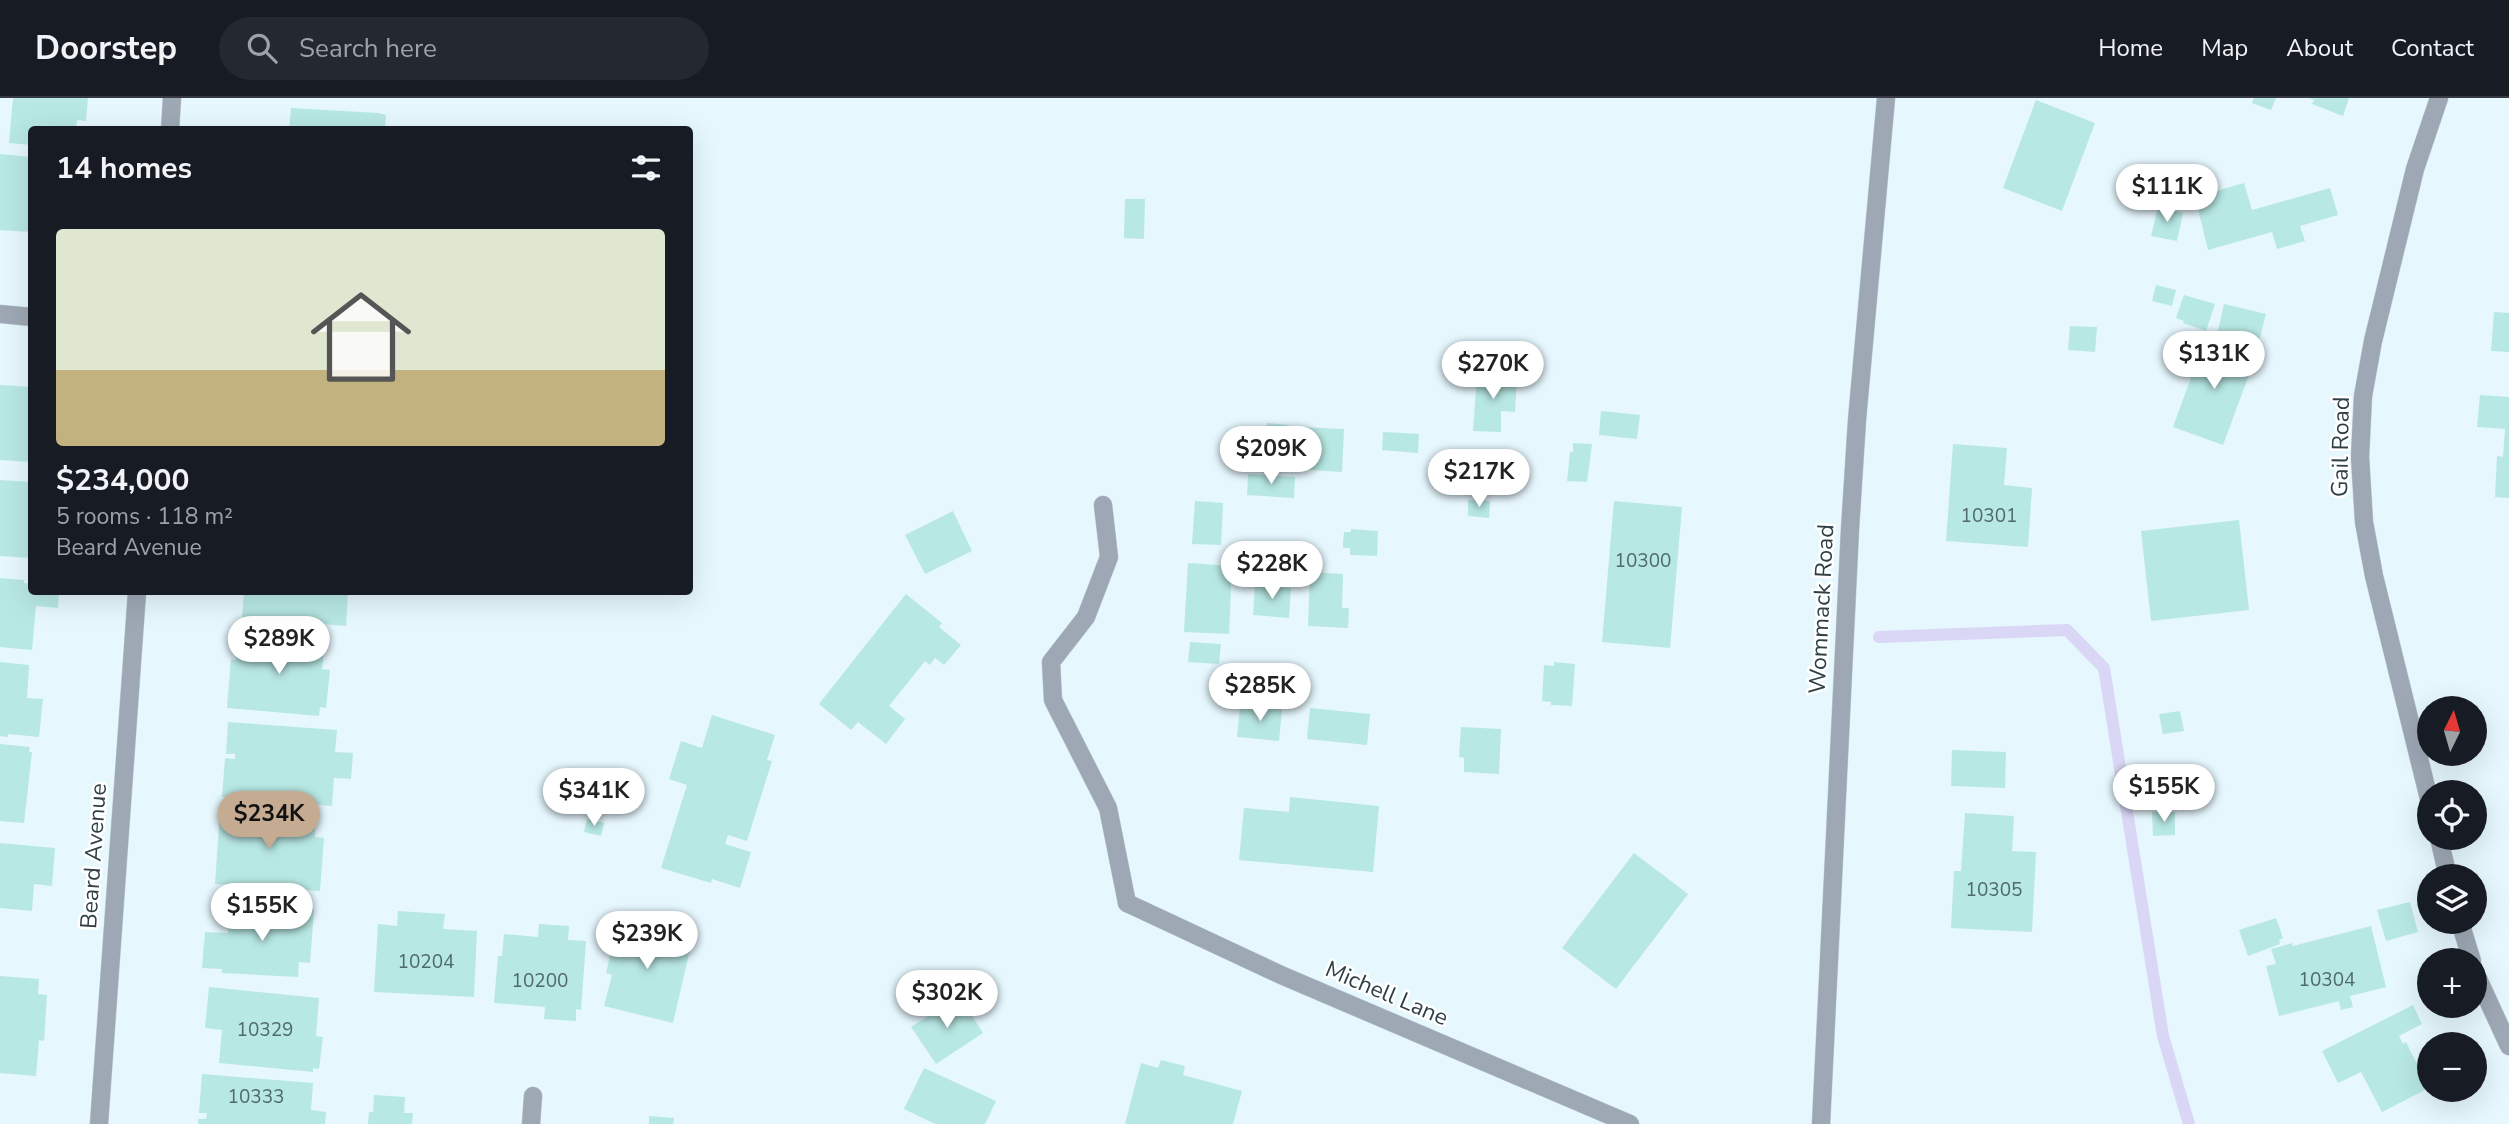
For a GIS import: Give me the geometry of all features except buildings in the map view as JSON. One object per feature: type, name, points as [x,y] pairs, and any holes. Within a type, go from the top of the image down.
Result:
[{"type":"street","points":[[170,126],[172,98]]},
{"type":"street","name":"Wommack Road","points":[[1821,1124],[1850,529],[1858,407],[1886,98]]},
{"type":"street","name":"Gail Road","points":[[2424,780],[2374,576],[2364,522],[2360,457],[2363,396],[2373,341],[2415,169],[2439,98]]},
{"type":"street","points":[[0,314],[28,317]]},
{"type":"street","name":"Michell Lane","points":[[1103,505],[1109,557],[1086,617],[1051,662],[1053,700],[1108,808],[1127,903],[1281,975],[1630,1124]]},
{"type":"street","name":"Beard Avenue","points":[[99,1124],[137,595]]},
{"type":"street","points":[[2487,998],[2509,1046]]},
{"type":"street","points":[[531,1124],[533,1096]]},
{"type":"waterway","points":[[1879,637],[2067,630],[2104,668],[2163,1036],[2189,1124]]}]
